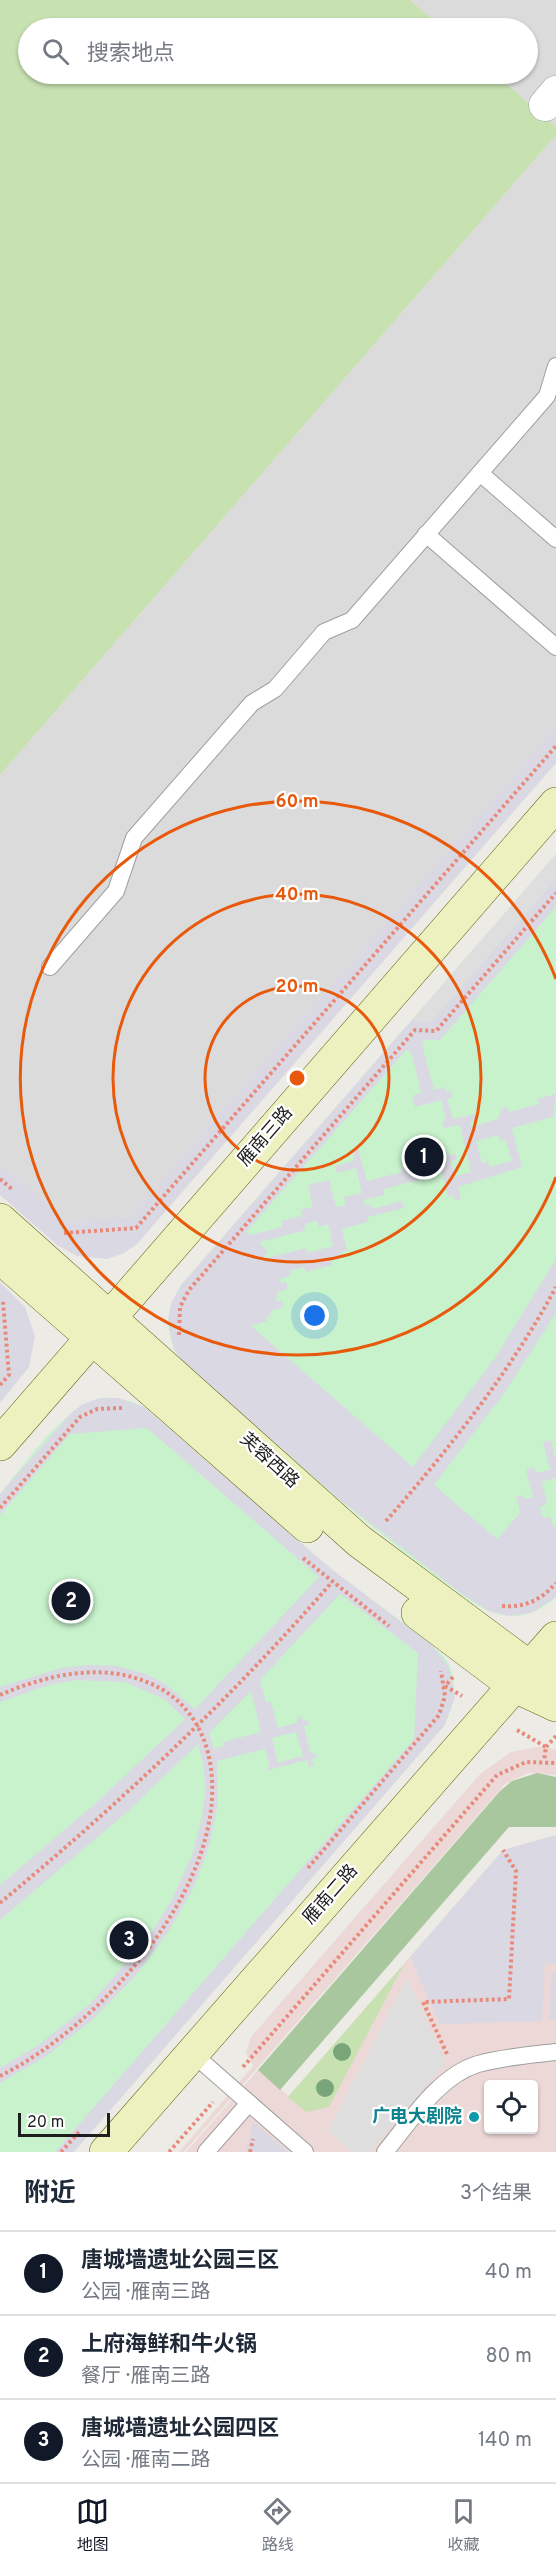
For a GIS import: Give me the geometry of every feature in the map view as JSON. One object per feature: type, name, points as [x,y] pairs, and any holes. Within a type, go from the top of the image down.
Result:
[{"type":"main road","name":"雁南三路","points":[[0,1444],[556,804]]},
{"type":"main road","name":"芙蓉西路","points":[[9,1207],[101,1327]]},
{"type":"main road","name":"芙蓉西路","points":[[0,1257],[101,1327],[359,1541],[534,1678],[556,1705]]},
{"type":"main road","name":"雁南二路","points":[[106,2152],[192,2053],[534,1678],[556,1638]]},
{"type":"lane","points":[[50,968],[116,891],[135,838],[252,703],[275,689],[324,632],[352,620],[547,396],[556,366]]},
{"type":"lane","points":[[480,472],[556,538]]},
{"type":"lane","points":[[426,534],[556,647]]},
{"type":"lane","points":[[385,2152],[439,2090],[456,2075],[476,2065],[556,2052]]},
{"type":"lane","points":[[192,2053],[305,2152]]},
{"type":"lane","points":[[206,2152],[249,2103]]},
{"type":"path","points":[[62,1233],[136,1228],[556,746]]},
{"type":"path","points":[[182,1345],[177,1317],[189,1290],[415,1030],[436,1031],[556,893]]},
{"type":"path","points":[[0,1179],[9,1207]]},
{"type":"path","points":[[384,1524],[481,1402],[556,1287]]},
{"type":"path","points":[[0,1385],[9,1375],[3,1301]]},
{"type":"path","points":[[0,1508],[80,1417],[107,1407],[126,1409]]},
{"type":"path","points":[[377,1518],[392,1530]]},
{"type":"path","points":[[300,1555],[397,1631]]},
{"type":"path","points":[[0,1903],[97,1820],[197,1726],[333,1582]]},
{"type":"path","points":[[493,1602],[513,1607],[527,1605],[536,1601],[556,1583]]},
{"type":"path","points":[[302,1876],[440,1716],[444,1706],[445,1686],[438,1665]]},
{"type":"path","points":[[0,1695],[52,1677],[91,1672],[121,1674],[141,1679],[165,1691],[180,1703],[197,1726],[206,1746],[211,1769],[210,1809],[199,1855],[176,1907],[145,1953],[103,2001],[47,2047],[0,2076]]},
{"type":"path","points":[[546,1747],[556,1736]]},
{"type":"path","points":[[169,2152],[497,1775],[526,1762],[556,1763]]},
{"type":"path","points":[[456,2075],[423,2002],[509,1999],[516,1871],[502,1850]]},
{"type":"path","points":[[61,2152],[85,2125]]},
{"type":"shaded area","points":[[410,0],[556,0],[556,127],[507,84],[538,84],[538,18],[431,18]]},
{"type":"shaded area","points":[[556,135],[556,727],[130,1216],[67,1221],[0,1163],[0,775]]},
{"type":"shaded area","points":[[556,727],[556,763],[137,1244],[124,1253],[107,1259],[77,1256],[57,1245],[0,1195],[0,1163],[67,1221],[130,1216]]},
{"type":"shaded area","points":[[556,854],[556,879],[432,1021],[411,1021]]},
{"type":"shaded area","points":[[556,879],[556,907],[440,1040],[425,1040],[422,1044],[434,1090],[444,1087],[446,1092],[451,1091],[452,1097],[447,1099],[453,1119],[474,1114],[476,1120],[470,1122],[472,1127],[498,1119],[501,1109],[507,1107],[509,1112],[539,1104],[538,1099],[556,1094],[553,1117],[512,1128],[522,1167],[458,1187],[461,1199],[455,1201],[453,1195],[448,1196],[441,1169],[426,1173],[427,1178],[384,1189],[384,1195],[364,1200],[364,1205],[371,1204],[372,1209],[402,1201],[404,1208],[368,1217],[368,1222],[342,1229],[347,1250],[341,1252],[342,1257],[331,1260],[332,1265],[306,1272],[304,1267],[289,1271],[290,1276],[280,1279],[281,1283],[286,1282],[288,1289],[277,1292],[278,1297],[275,1299],[276,1302],[282,1300],[284,1307],[270,1311],[271,1316],[266,1317],[267,1321],[251,1326],[413,1467],[495,1358],[556,1259],[556,1313],[505,1392],[434,1485],[497,1539],[520,1513],[516,1496],[522,1495],[524,1499],[533,1497],[526,1470],[534,1467],[536,1473],[550,1470],[543,1442],[551,1440],[556,1461],[556,1478],[542,1482],[547,1504],[540,1507],[543,1518],[550,1517],[553,1527],[556,1524],[556,1597],[531,1613],[509,1616],[489,1611],[462,1594],[339,1499],[188,1368],[174,1350],[168,1321],[171,1303],[182,1284],[411,1021],[432,1021]],"holes":[[[407,1049],[412,1055],[421,1092],[412,1096],[415,1107],[441,1100],[446,1121],[442,1122],[444,1128],[460,1125],[471,1172],[455,1176],[451,1161],[457,1159],[455,1153],[401,1168],[402,1172],[367,1181],[358,1149],[352,1150],[354,1161],[335,1166],[337,1173],[356,1168],[362,1193],[344,1197],[346,1205],[336,1207],[329,1180],[308,1185],[313,1207],[301,1210],[302,1216],[281,1221],[282,1227],[251,1235],[246,1232]],[[498,1135],[500,1141],[506,1140],[512,1161],[490,1167],[488,1161],[482,1163],[476,1141]],[[317,1221],[319,1227],[328,1224],[333,1246],[308,1253],[306,1248],[262,1259],[268,1251],[259,1242],[306,1230],[305,1224]]]},
{"type":"shaded area","points":[[0,1282],[25,1307],[35,1336],[29,1367],[0,1403]]},
{"type":"shaded area","points":[[100,1398],[119,1398],[144,1407],[329,1567],[432,1645],[449,1667],[455,1697],[444,1726],[74,2152],[55,2152],[414,1739],[418,1653],[340,1594],[260,1680],[266,1702],[271,1702],[278,1728],[297,1723],[297,1717],[301,1716],[303,1721],[307,1720],[309,1725],[304,1726],[311,1754],[316,1753],[317,1758],[312,1759],[314,1766],[309,1767],[307,1760],[268,1770],[267,1766],[270,1765],[265,1749],[217,1761],[218,1803],[210,1843],[194,1887],[169,1931],[137,1974],[92,2020],[45,2057],[0,2083],[0,2068],[37,2046],[90,2004],[150,1935],[172,1899],[193,1853],[205,1793],[204,1767],[198,1744],[126,1813],[0,1920],[0,1885],[97,1802],[185,1719],[164,1699],[125,1682],[76,1680],[49,1685],[0,1702],[0,1687],[61,1668],[90,1665],[117,1666],[146,1674],[164,1683],[195,1709],[319,1577],[147,1428],[70,1434],[0,1515],[0,1494],[71,1413],[83,1404]],"holes":[[[251,1691],[261,1732],[223,1742],[224,1746],[214,1749],[209,1733]],[[296,1732],[303,1756],[278,1763],[272,1738]]]},
{"type":"shaded area","points":[[537,1747],[556,1749],[556,1775],[528,1773],[505,1784],[184,2152],[179,2152],[253,2066],[246,2052],[251,2037],[480,1774],[511,1752]]},
{"type":"shaded area","points":[[556,1835],[556,2152],[186,2152],[258,2070],[289,2096],[503,1850]]},
{"type":"shaded area","points":[[556,1835],[556,1964],[545,1963],[542,2021],[440,2024],[410,1957],[503,1850]]},
{"type":"shaded area","points":[[552,1971],[556,1972],[556,2020],[549,2020]]},
{"type":"shaded area","points":[[407,1978],[446,2063],[369,2152],[352,2152],[328,2131]]},
{"type":"shaded area","points":[[253,2122],[288,2152],[246,2152]]},
{"type":"green space","points":[[0,0],[410,0],[431,18],[18,18],[18,84],[507,84],[556,127],[556,135],[0,775]]},
{"type":"green space","points":[[556,854],[556,1597],[536,1611],[506,1616],[473,1603],[402,1551],[305,1470],[179,1358],[170,1339],[168,1320],[173,1302],[182,1284]]},
{"type":"green space","points":[[107,1397],[130,1401],[144,1407],[328,1566],[431,1644],[447,1661],[451,1669],[454,1685],[453,1702],[444,1726],[74,2152],[0,2152],[0,1494],[34,1451],[61,1422],[76,1410]]},
{"type":"green space","points":[[537,1773],[556,1777],[556,1827],[509,1827],[280,2090],[258,2070],[500,1791],[512,1781]]},
{"type":"green space","points":[[404,1964],[329,2107],[306,2112],[288,2097]]},
{"type":"place","name":"唐城墙遗址公园三区","points":[[424,1157]]},
{"type":"place","name":"上府·海鲜和牛火锅","points":[[71,1601]]},
{"type":"place","name":"唐城墙遗址公园四区","points":[[129,1940]]},
{"type":"place","name":"广电大剧院","points":[[474,2117]]}]
